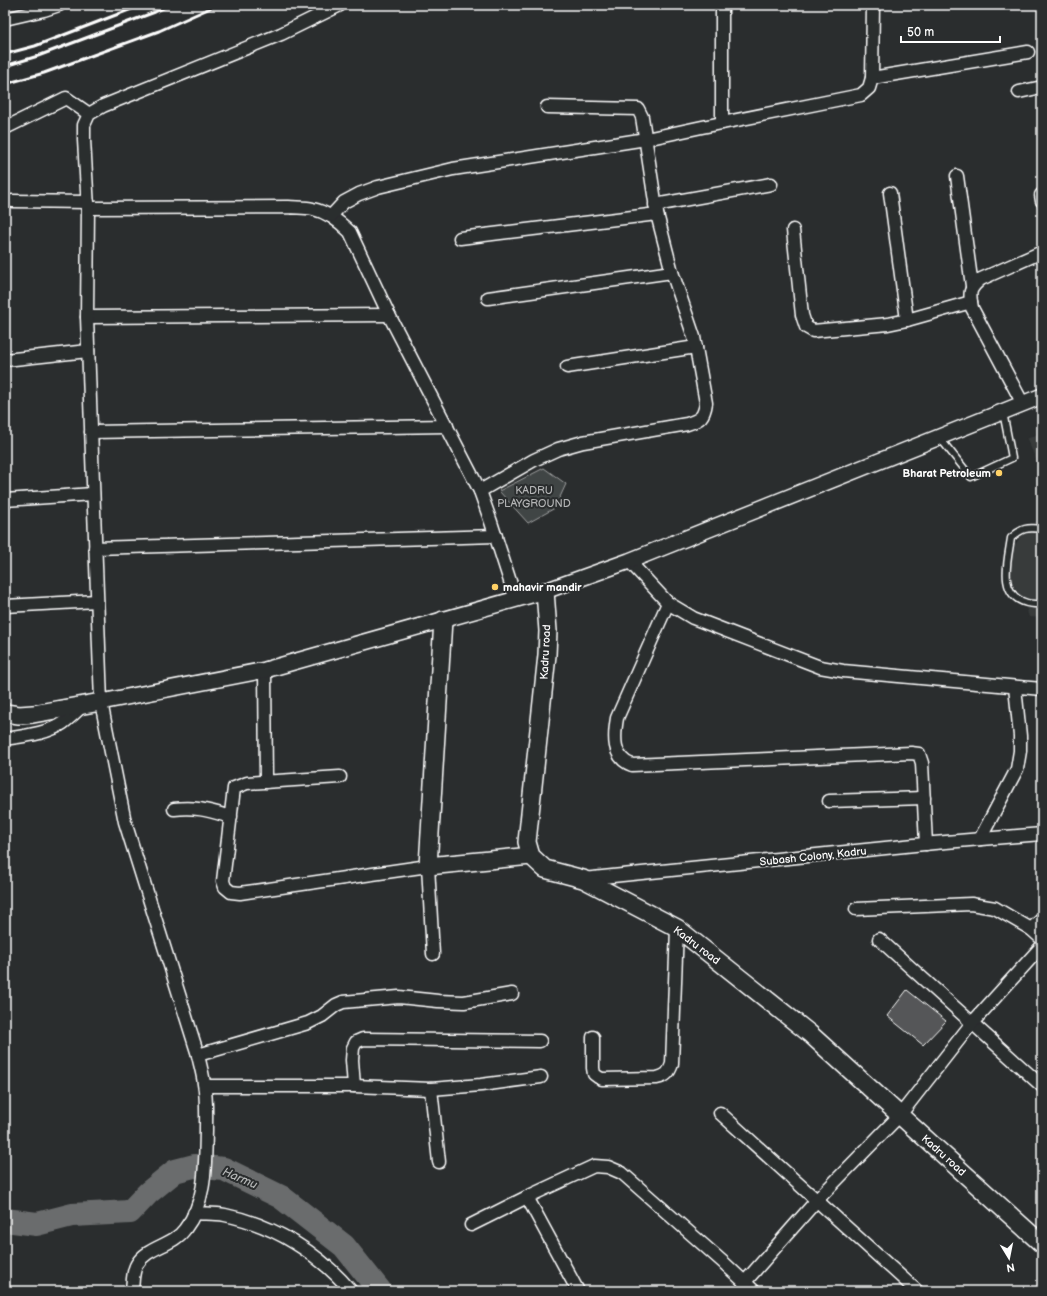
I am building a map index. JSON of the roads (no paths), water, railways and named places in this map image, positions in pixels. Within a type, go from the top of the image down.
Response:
[{"type":"main road","name":"Kadru road","points":[[544,591],[548,631],[547,655],[527,842],[531,856],[545,869],[583,879],[677,928],[809,1033],[1042,1244]]},
{"type":"main road","points":[[443,620],[428,866],[531,856]]},
{"type":"main road","points":[[5,713],[19,715],[33,714],[101,702]]},
{"type":"street","points":[[5,19],[59,5]]},
{"type":"street","points":[[132,1291],[136,1265],[144,1255],[172,1241],[181,1234],[194,1213],[201,1196],[205,1180],[206,1142],[204,1086],[198,1055],[125,822],[101,702],[88,351],[88,205],[84,125],[89,114],[103,106],[281,34],[340,5]]},
{"type":"street","points":[[722,5],[722,123]]},
{"type":"street","points":[[331,216],[344,202],[359,194],[378,187],[453,169],[646,139],[861,95],[869,88],[872,78],[873,5]]},
{"type":"street","points":[[872,78],[1028,52]]},
{"type":"street","points":[[1019,92],[1042,88]]},
{"type":"street","points":[[5,128],[66,98],[89,114]]},
{"type":"street","points":[[480,491],[534,460],[558,449],[583,442],[687,424],[698,420],[704,413],[706,403],[696,347],[672,272],[656,210],[646,139],[642,117],[638,109],[547,107]]},
{"type":"street","points":[[957,176],[972,286],[969,294],[972,308],[1023,404]]},
{"type":"street","points":[[460,238],[656,210],[771,184]]},
{"type":"street","points":[[890,194],[907,320]]},
{"type":"street","points":[[12,201],[88,205],[288,207],[314,209],[331,216],[350,232],[389,315],[480,491],[516,600]]},
{"type":"street","points":[[793,230],[802,315],[806,327],[813,331],[825,331],[907,320],[971,302]]},
{"type":"street","points":[[972,286],[981,279],[1042,252]]},
{"type":"street","points":[[488,298],[672,272]]},
{"type":"street","points":[[87,317],[389,315]]},
{"type":"street","points":[[567,367],[696,347]]},
{"type":"street","points":[[5,360],[88,351]]},
{"type":"street","points":[[101,702],[266,670],[544,591],[629,561],[1042,396]]},
{"type":"street","points":[[91,432],[447,426]]},
{"type":"street","points":[[5,500],[94,494]]},
{"type":"street","points":[[95,548],[496,536]]},
{"type":"street","points":[[629,561],[668,603],[693,618],[820,667],[843,671],[1042,689]]},
{"type":"street","points":[[5,606],[97,601]]},
{"type":"street","points":[[668,603],[617,718],[615,744],[618,753],[624,762],[632,765],[911,753],[919,754],[921,758],[926,844]]},
{"type":"street","points":[[266,670],[266,782]]},
{"type":"street","points":[[980,840],[1017,769],[1020,751],[1020,736],[1016,687]]},
{"type":"street","points":[[5,739],[34,734],[63,724],[82,706]]},
{"type":"street","points":[[340,777],[247,783],[234,788],[223,881],[225,887],[231,892],[240,893],[428,866],[433,954]]},
{"type":"street","points":[[829,800],[924,798]]},
{"type":"street","points":[[174,809],[201,808],[231,817]]},
{"type":"street","name":"Subash Colony, Kadru","points":[[583,879],[926,844],[1042,834]]},
{"type":"street","points":[[856,909],[971,904],[995,908],[1031,929],[1042,939]]},
{"type":"street","points":[[1031,929],[1042,919]]},
{"type":"street","points":[[593,1037],[594,1074],[602,1079],[657,1078],[666,1076],[670,1071],[672,1064],[677,928]]},
{"type":"street","points":[[879,939],[1042,1086]]},
{"type":"street","points":[[471,1225],[594,1166],[608,1167],[622,1173],[749,1287],[817,1200],[900,1115],[972,1023],[1042,946]]},
{"type":"street","points":[[198,1055],[308,1023],[322,1016],[336,1005],[343,1002],[399,997],[464,1002],[512,994]]},
{"type":"street","points":[[354,1086],[352,1060],[353,1048],[356,1042],[363,1040],[540,1041]]},
{"type":"street","points":[[204,1086],[354,1086],[431,1089],[481,1085],[541,1077]]},
{"type":"street","points":[[431,1089],[439,1162]]},
{"type":"street","points":[[720,1113],[917,1291]]},
{"type":"street","points":[[527,1197],[578,1291]]},
{"type":"street","points":[[194,1213],[223,1215],[239,1218],[288,1238],[333,1270],[351,1291]]},
{"type":"lane","points":[[939,437],[971,477],[1012,458],[1003,412]]},
{"type":"lane","points":[[1042,529],[1033,528],[1020,530],[1011,538],[1006,577],[1009,590],[1017,598],[1026,603],[1042,605]]},
{"type":"waterway","name":"Harmu","points":[[5,1220],[37,1224],[72,1215],[130,1212],[148,1193],[175,1171],[194,1166],[224,1169],[281,1197],[344,1246],[380,1291]]},
{"type":"railway","points":[[5,54],[35,46],[142,5]]},
{"type":"railway","points":[[5,66],[38,56],[170,5]]},
{"type":"railway","points":[[5,84],[44,73],[159,31],[217,5]]},
{"type":"place","name":"Bharat Petroleum","points":[[999,473]]},
{"type":"place","name":"mahavir mandir","points":[[495,587]]},
{"type":"park label","name":"KADRU PLAYGROUND","points":[[534,496]]}]
